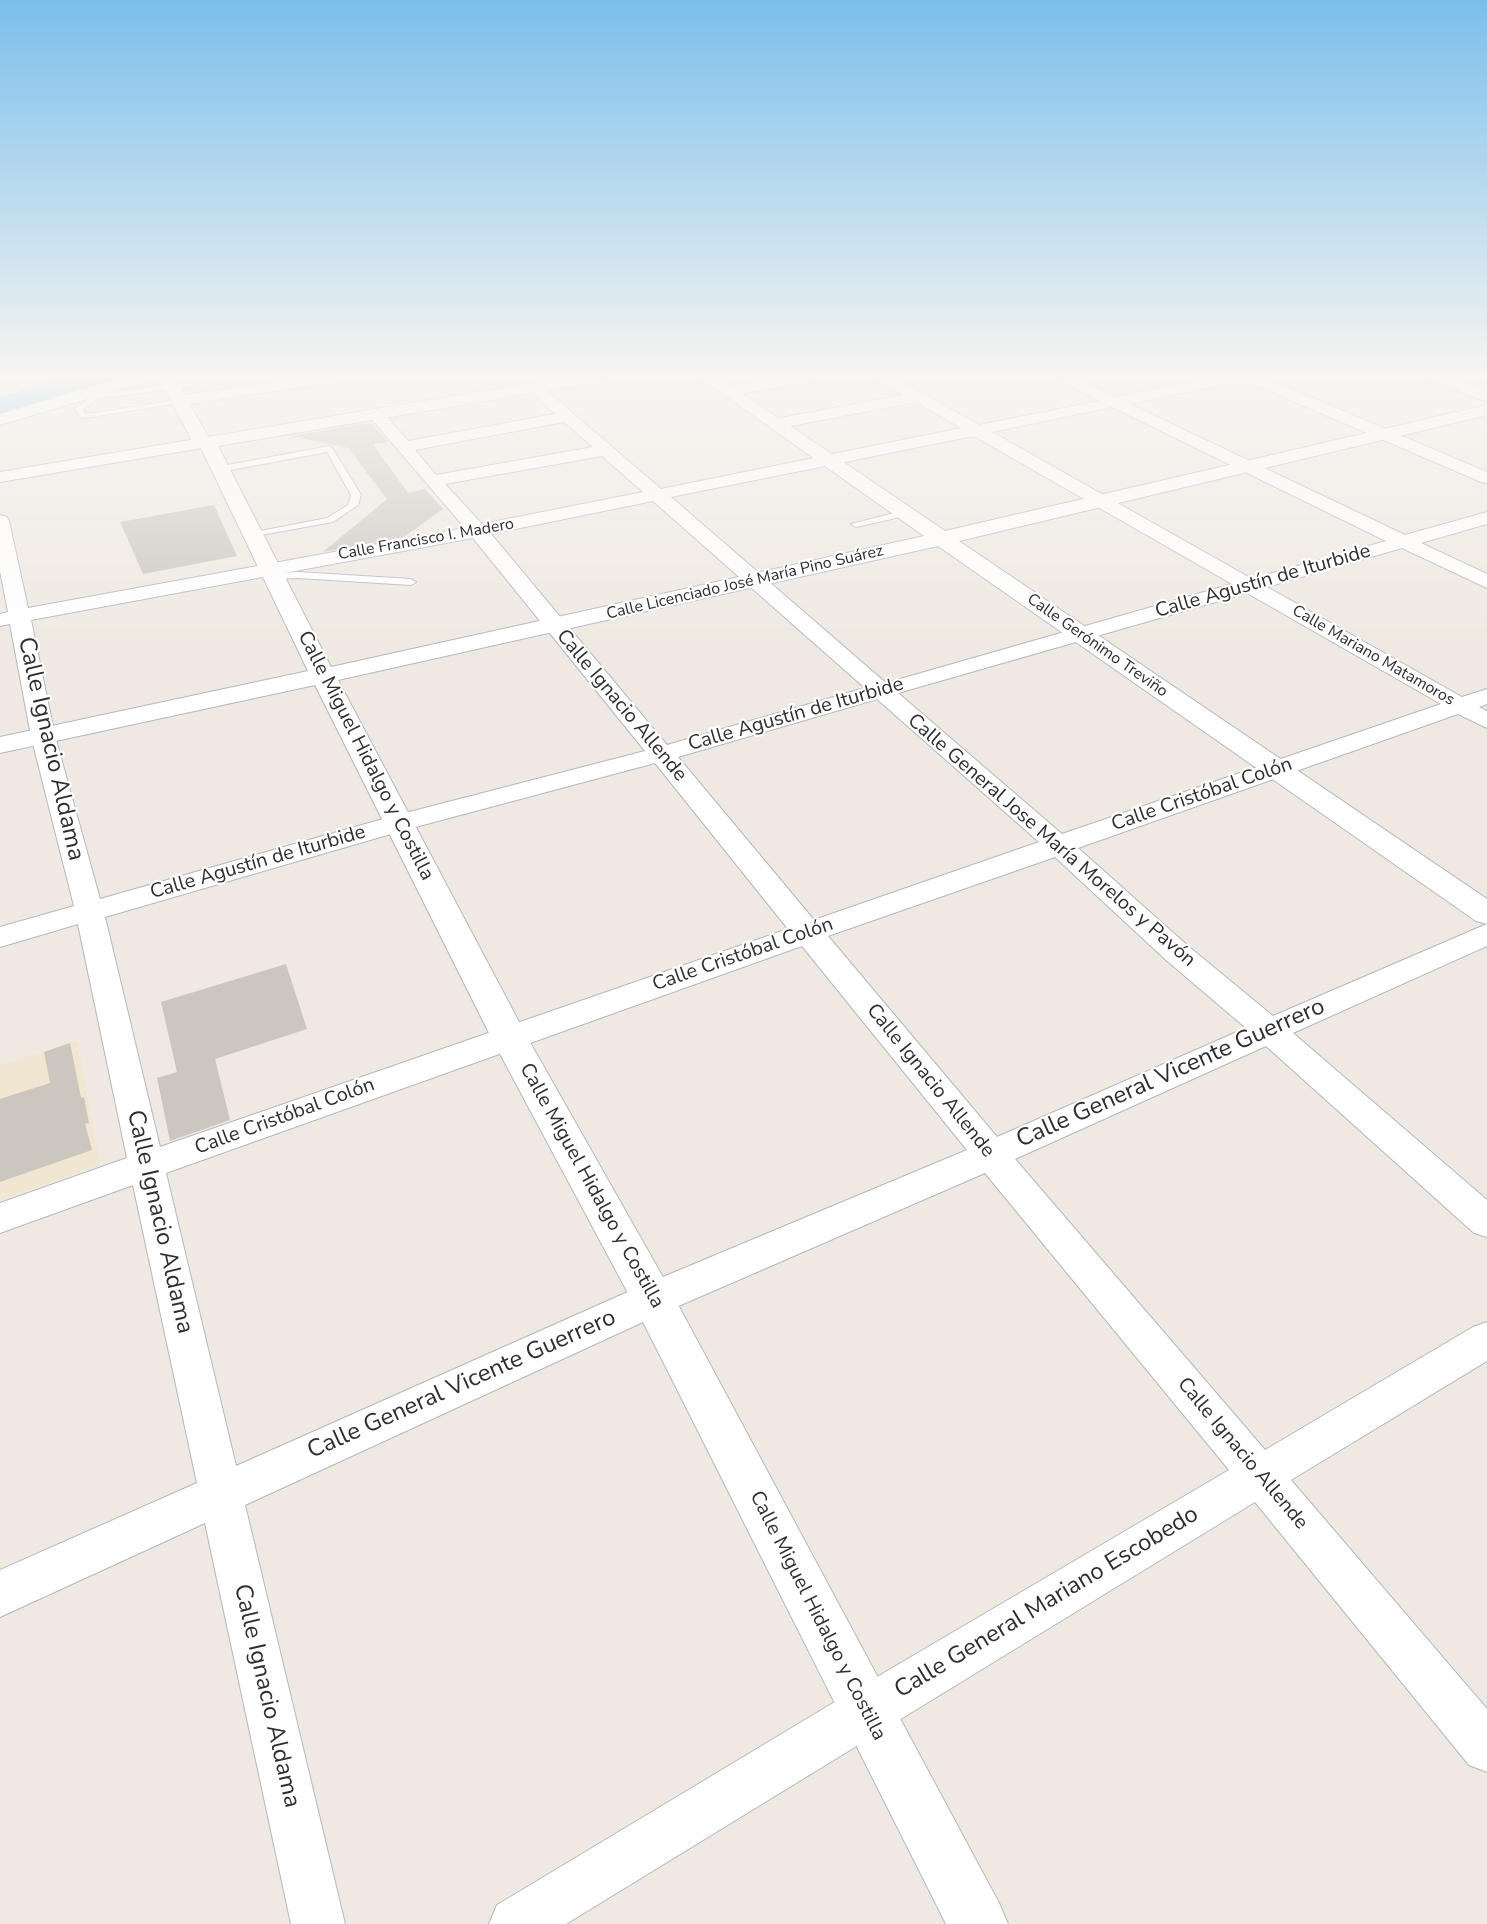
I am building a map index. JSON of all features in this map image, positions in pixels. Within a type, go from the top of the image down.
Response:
[{"type":"street","points":[[0,477],[62,467]]},
{"type":"street","name":"Calle Ignacio Allende","points":[[420,467],[478,531],[991,1155],[1487,1747]]},
{"type":"street","points":[[432,481],[512,467]]},
{"type":"street","name":"Calle General Jose María Morelos y Pavón","points":[[625,467],[1058,845],[1177,953],[1269,1030],[1487,1222]]},
{"type":"street","name":"Calle Francisco I. Madero","points":[[10,618],[265,560],[478,531],[796,467]]},
{"type":"street","name":"Calle Gerónimo Treviño","points":[[839,467],[1487,914]]},
{"type":"street","name":"Calle Mariano Matamoros","points":[[1041,467],[1249,585],[1474,701],[1487,721]]},
{"type":"street","points":[[1248,467],[1487,582]]},
{"type":"street","name":"Calle Licenciado José María Pino Suárez","points":[[0,745],[555,626],[1248,467]]},
{"type":"street","points":[[1460,467],[1487,478]]},
{"type":"street","name":"Calle Miguel Hidalgo y Costilla","points":[[220,469],[323,676],[509,1037],[653,1299],[865,1711],[978,1924]]},
{"type":"street","name":"Calle Agustín de Iturbide","points":[[0,937],[399,823],[661,754],[1487,518]]},
{"type":"street","name":"Calle Ignacio Aldama","points":[[0,521],[10,618],[89,912],[318,1924]]},
{"type":"street","name":"Calle Cristóbal Colón","points":[[0,1218],[509,1037],[1474,701]]},
{"type":"street","name":"Calle General Vicente Guerrero","points":[[0,1594],[653,1299],[991,1155],[1487,934]]},
{"type":"street","name":"Calle General Mariano Escobedo","points":[[516,1924],[865,1711],[1487,1340]]},
{"type":"lane","points":[[220,469],[232,467]]},
{"type":"lane","points":[[265,560],[355,503],[356,495],[339,467]]},
{"type":"lane","points":[[856,524],[906,513]]},
{"type":"lane","points":[[265,560],[298,575],[411,582]]},
{"type":"shaded area","points":[[77,1041],[100,1164],[0,1200],[0,1065]]},
{"type":"building","points":[[362,467],[389,467],[408,493],[425,489],[443,509],[404,537],[323,552],[387,499]]},
{"type":"building","points":[[214,505],[237,556],[143,574],[120,522]]},
{"type":"building","points":[[286,964],[307,1029],[215,1059],[230,1120],[170,1141],[157,1078],[177,1072],[161,1002]]},
{"type":"building","points":[[70,1043],[81,1098],[84,1097],[89,1123],[85,1124],[92,1150],[0,1182],[0,1099],[50,1083],[44,1052]]}]
